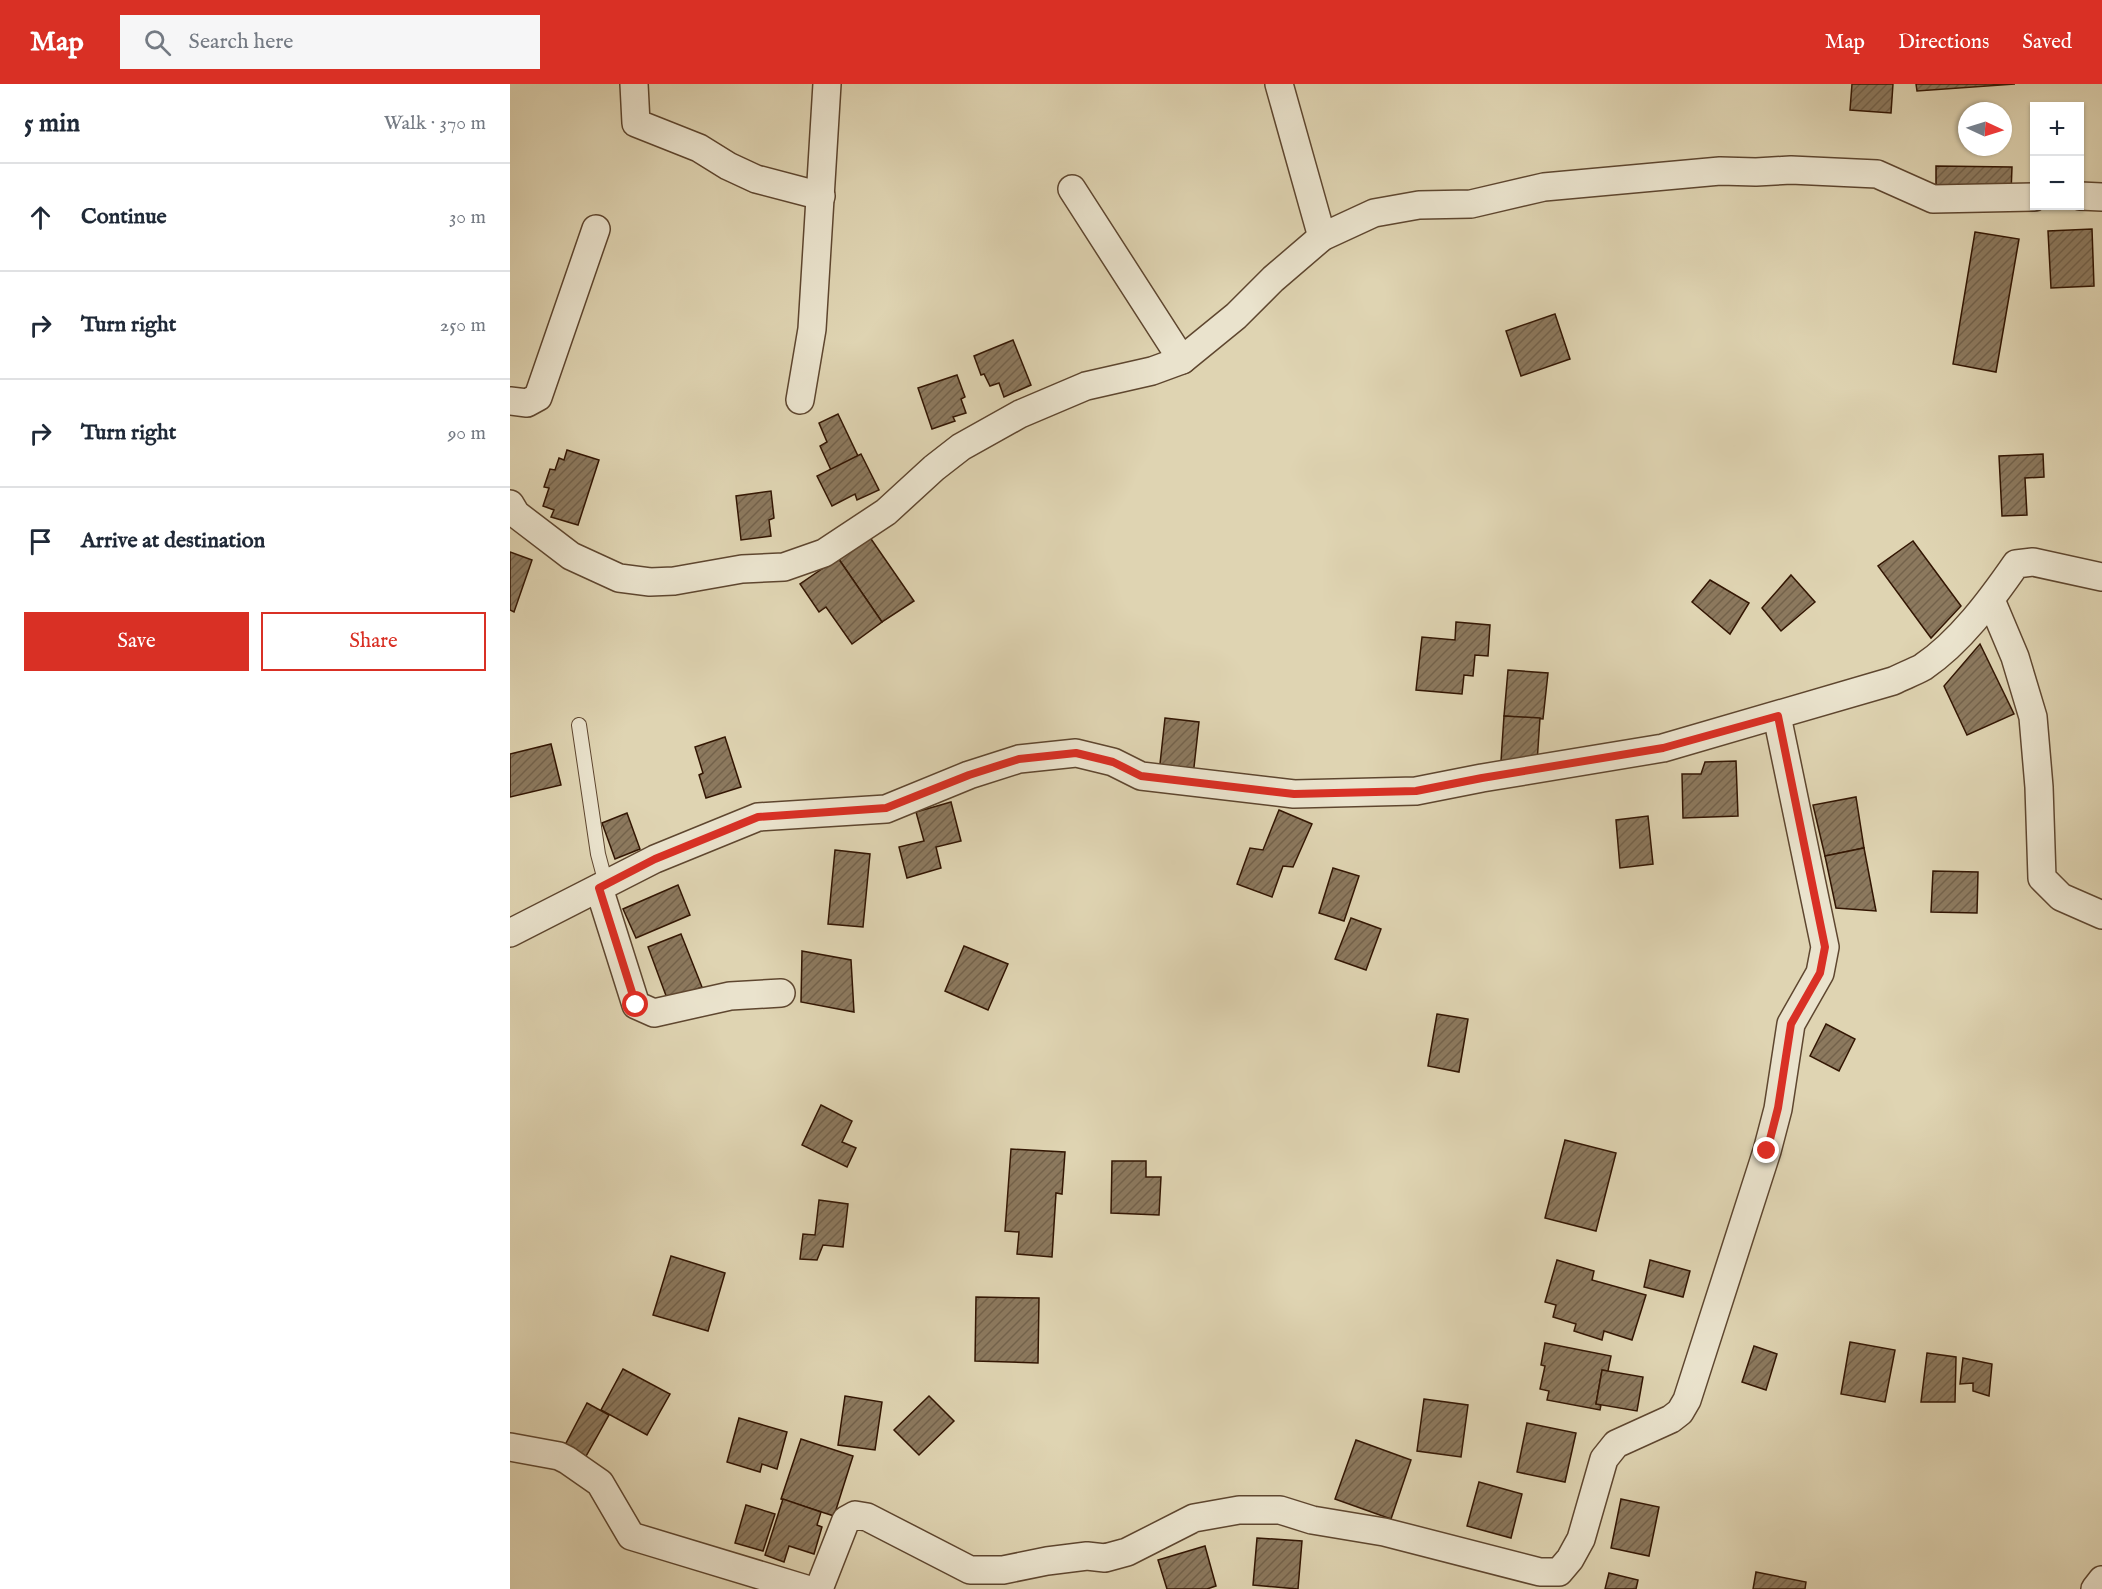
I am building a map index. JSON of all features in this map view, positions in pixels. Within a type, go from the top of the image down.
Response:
[{"type":"street","points":[[634,84],[636,123],[699,148],[728,166],[756,179],[821,196]]},
{"type":"street","points":[[800,400],[812,329],[827,84]]},
{"type":"street","points":[[1279,84],[1322,237]]},
{"type":"street","points":[[510,504],[516,514],[563,550],[619,578],[650,582],[674,581],[742,569],[784,567],[824,553],[886,512],[934,468],[961,447],[1020,414],[1086,386],[1152,371],[1182,360],[1236,316],[1273,279],[1322,237],[1374,213],[1419,205],[1471,204],[1544,187],[1720,171],[1791,170],[1877,174],[1933,199],[2030,197]]},
{"type":"street","points":[[1072,189],[1182,360]]},
{"type":"street","points":[[2084,196],[2102,197]]},
{"type":"street","points":[[510,401],[527,403],[538,397],[596,229]]},
{"type":"street","points":[[510,933],[655,859],[758,817],[886,808],[969,775],[1019,759],[1076,753],[1113,762],[1141,776],[1294,794],[1416,791],[1663,748],[1893,681],[1923,667],[1951,642],[1991,600],[2016,564],[2033,562],[2102,577]]},
{"type":"street","points":[[1991,600],[2015,657],[2033,717],[2039,787],[2042,878],[2061,897],[2102,915]]},
{"type":"street","points":[[819,1589],[846,1520],[855,1515],[867,1517],[970,1570],[1003,1570],[1087,1556],[1105,1558],[1127,1552],[1194,1518],[1239,1510],[1280,1510],[1312,1520],[1384,1532],[1540,1572],[1559,1572],[1570,1559],[1581,1539],[1604,1459],[1616,1444],[1671,1419],[1680,1412],[1687,1400],[1767,1151],[1778,1108],[1791,1024],[1820,973],[1825,947],[1778,716]]},
{"type":"street","points":[[603,886],[636,1005],[654,1013],[730,996],[781,993]]},
{"type":"street","points":[[510,1447],[559,1456],[600,1483],[631,1536],[806,1589]]},
{"type":"street","points":[[2095,1589],[2102,1580]]},
{"type":"lane","points":[[579,725],[603,886]]},
{"type":"building","points":[[1852,84],[1893,84],[1891,113],[1850,110]]},
{"type":"building","points":[[1916,84],[2015,84],[1917,91]]},
{"type":"building","points":[[1936,166],[2012,167],[2011,193],[1936,192]]},
{"type":"building","points":[[2092,229],[2094,286],[2051,288],[2048,231]]},
{"type":"building","points":[[1975,232],[2019,239],[1996,372],[1953,364]]},
{"type":"building","points":[[1555,314],[1570,359],[1521,376],[1506,331]]},
{"type":"building","points":[[1013,340],[1031,385],[1004,397],[999,383],[990,386],[984,374],[981,375],[974,356]]},
{"type":"building","points":[[957,375],[965,397],[961,399],[966,413],[953,417],[955,421],[932,429],[918,388]]},
{"type":"building","points":[[838,414],[858,456],[831,470],[820,446],[827,442],[819,423]]},
{"type":"building","points":[[567,450],[599,460],[578,525],[551,517],[554,510],[543,506],[549,488],[544,487],[550,469],[555,470],[559,458],[564,460]]},
{"type":"building","points":[[861,454],[879,490],[857,500],[855,494],[832,506],[817,476]]},
{"type":"building","points":[[2043,454],[2044,477],[2025,478],[2027,515],[2002,516],[1999,456]]},
{"type":"building","points":[[771,491],[774,518],[769,520],[771,536],[741,540],[736,496]]},
{"type":"building","points":[[869,536],[914,601],[882,622],[838,558]]},
{"type":"building","points":[[1913,541],[1961,606],[1931,638],[1878,566]]},
{"type":"building","points":[[510,552],[532,560],[514,612],[510,610]]},
{"type":"building","points":[[838,558],[882,622],[852,644],[826,607],[819,612],[800,584]]},
{"type":"building","points":[[1791,575],[1815,602],[1781,631],[1762,608]]},
{"type":"building","points":[[1710,580],[1749,603],[1730,634],[1692,602]]},
{"type":"building","points":[[1456,622],[1490,625],[1488,656],[1475,655],[1473,676],[1464,675],[1462,694],[1416,690],[1422,637],[1455,640]]},
{"type":"building","points":[[1980,644],[2014,714],[1967,735],[1944,686]]},
{"type":"building","points":[[1508,670],[1548,673],[1543,719],[1504,716]]},
{"type":"building","points":[[1504,716],[1540,718],[1537,763],[1501,761]]},
{"type":"building","points":[[1165,718],[1199,722],[1193,776],[1159,773]]},
{"type":"building","points":[[725,737],[741,787],[706,798],[699,775],[703,773],[695,747]]},
{"type":"building","points":[[551,744],[561,785],[510,797],[510,754]]},
{"type":"building","points":[[1736,761],[1738,816],[1683,818],[1682,774],[1701,774],[1705,762]]},
{"type":"building","points":[[1856,797],[1864,848],[1825,856],[1813,805]]},
{"type":"building","points":[[951,802],[961,841],[936,847],[941,868],[907,878],[899,847],[924,841],[916,812]]},
{"type":"building","points":[[1279,810],[1312,824],[1293,867],[1283,866],[1272,897],[1237,884],[1250,848],[1263,850]]},
{"type":"building","points":[[627,813],[640,849],[615,859],[602,823]]},
{"type":"building","points":[[1648,816],[1653,864],[1620,868],[1616,820]]},
{"type":"building","points":[[1864,848],[1876,911],[1836,908],[1825,856]]},
{"type":"building","points":[[835,850],[870,854],[863,927],[828,924]]},
{"type":"building","points":[[1333,868],[1359,876],[1344,921],[1319,913]]},
{"type":"building","points":[[1933,871],[1978,872],[1977,913],[1931,912]]},
{"type":"building","points":[[678,885],[690,915],[636,938],[623,909]]},
{"type":"building","points":[[1351,918],[1381,929],[1366,970],[1335,959]]},
{"type":"building","points":[[681,934],[702,987],[668,1001],[648,947]]},
{"type":"building","points":[[964,946],[1008,964],[988,1010],[945,991]]},
{"type":"building","points":[[802,951],[851,960],[854,1012],[801,1002]]},
{"type":"building","points":[[1437,1014],[1468,1019],[1459,1072],[1428,1066]]},
{"type":"building","points":[[1826,1024],[1855,1039],[1839,1071],[1810,1056]]},
{"type":"building","points":[[821,1105],[852,1121],[842,1142],[856,1148],[847,1167],[802,1145]]},
{"type":"building","points":[[1565,1140],[1616,1153],[1596,1231],[1545,1218]]},
{"type":"building","points":[[1011,1149],[1065,1152],[1062,1194],[1056,1193],[1052,1257],[1017,1254],[1019,1232],[1005,1231]]},
{"type":"building","points":[[1112,1161],[1146,1161],[1146,1177],[1161,1177],[1159,1215],[1111,1213]]},
{"type":"building","points":[[819,1200],[848,1204],[843,1247],[823,1245],[817,1260],[800,1259],[803,1234],[815,1235]]},
{"type":"building","points":[[671,1256],[725,1273],[708,1331],[653,1315]]},
{"type":"building","points":[[1557,1260],[1594,1271],[1592,1280],[1646,1295],[1632,1340],[1604,1331],[1602,1340],[1574,1331],[1576,1324],[1553,1317],[1556,1305],[1545,1302]]},
{"type":"building","points":[[1650,1260],[1690,1271],[1683,1297],[1644,1287]]},
{"type":"building","points":[[976,1297],[1039,1298],[1038,1363],[975,1361]]},
{"type":"building","points":[[1850,1342],[1895,1350],[1885,1402],[1841,1394]]},
{"type":"building","points":[[1545,1343],[1611,1356],[1608,1371],[1602,1370],[1596,1404],[1601,1405],[1600,1410],[1547,1400],[1549,1391],[1540,1389],[1545,1366],[1541,1365]]},
{"type":"building","points":[[1754,1346],[1777,1354],[1766,1390],[1742,1382]]},
{"type":"building","points":[[1927,1353],[1956,1357],[1955,1402],[1921,1402]]},
{"type":"building","points":[[1963,1358],[1992,1364],[1989,1396],[1973,1391],[1973,1383],[1960,1384]]},
{"type":"building","points":[[623,1369],[670,1394],[647,1435],[601,1410]]},
{"type":"building","points":[[1602,1370],[1643,1377],[1637,1411],[1596,1404]]},
{"type":"building","points":[[845,1396],[882,1402],[875,1450],[838,1445]]},
{"type":"building","points":[[929,1396],[954,1421],[919,1455],[894,1430]]},
{"type":"building","points":[[1424,1399],[1468,1405],[1461,1457],[1417,1451]]},
{"type":"building","points":[[587,1403],[609,1415],[585,1458],[564,1447]]},
{"type":"building","points":[[739,1418],[787,1432],[777,1469],[762,1464],[760,1472],[727,1462]]},
{"type":"building","points":[[1527,1423],[1576,1433],[1565,1482],[1517,1472]]},
{"type":"building","points":[[801,1439],[853,1456],[834,1516],[781,1499]]},
{"type":"building","points":[[1356,1440],[1411,1460],[1391,1519],[1335,1499]]},
{"type":"building","points":[[1479,1482],[1522,1494],[1511,1538],[1467,1526]]},
{"type":"building","points":[[783,1499],[821,1512],[817,1525],[822,1527],[814,1554],[789,1546],[784,1562],[765,1555]]},
{"type":"building","points":[[1621,1499],[1659,1507],[1649,1556],[1611,1548]]},
{"type":"building","points":[[746,1505],[775,1514],[763,1551],[735,1543]]},
{"type":"building","points":[[1257,1538],[1302,1541],[1298,1589],[1253,1585]]},
{"type":"building","points":[[1205,1546],[1216,1586],[1207,1589],[1167,1589],[1158,1560]]},
{"type":"building","points":[[1756,1572],[1806,1582],[1805,1589],[1753,1589]]},
{"type":"building","points":[[1609,1573],[1638,1580],[1636,1589],[1605,1589]]},
{"type":"route","points":[[636,1005],[599,888],[655,859],[758,817],[886,808],[969,775],[1019,759],[1076,753],[1113,762],[1141,776],[1294,794],[1416,791],[1663,748],[1778,716],[1825,947],[1820,973],[1791,1024],[1778,1108],[1767,1151]]}]
